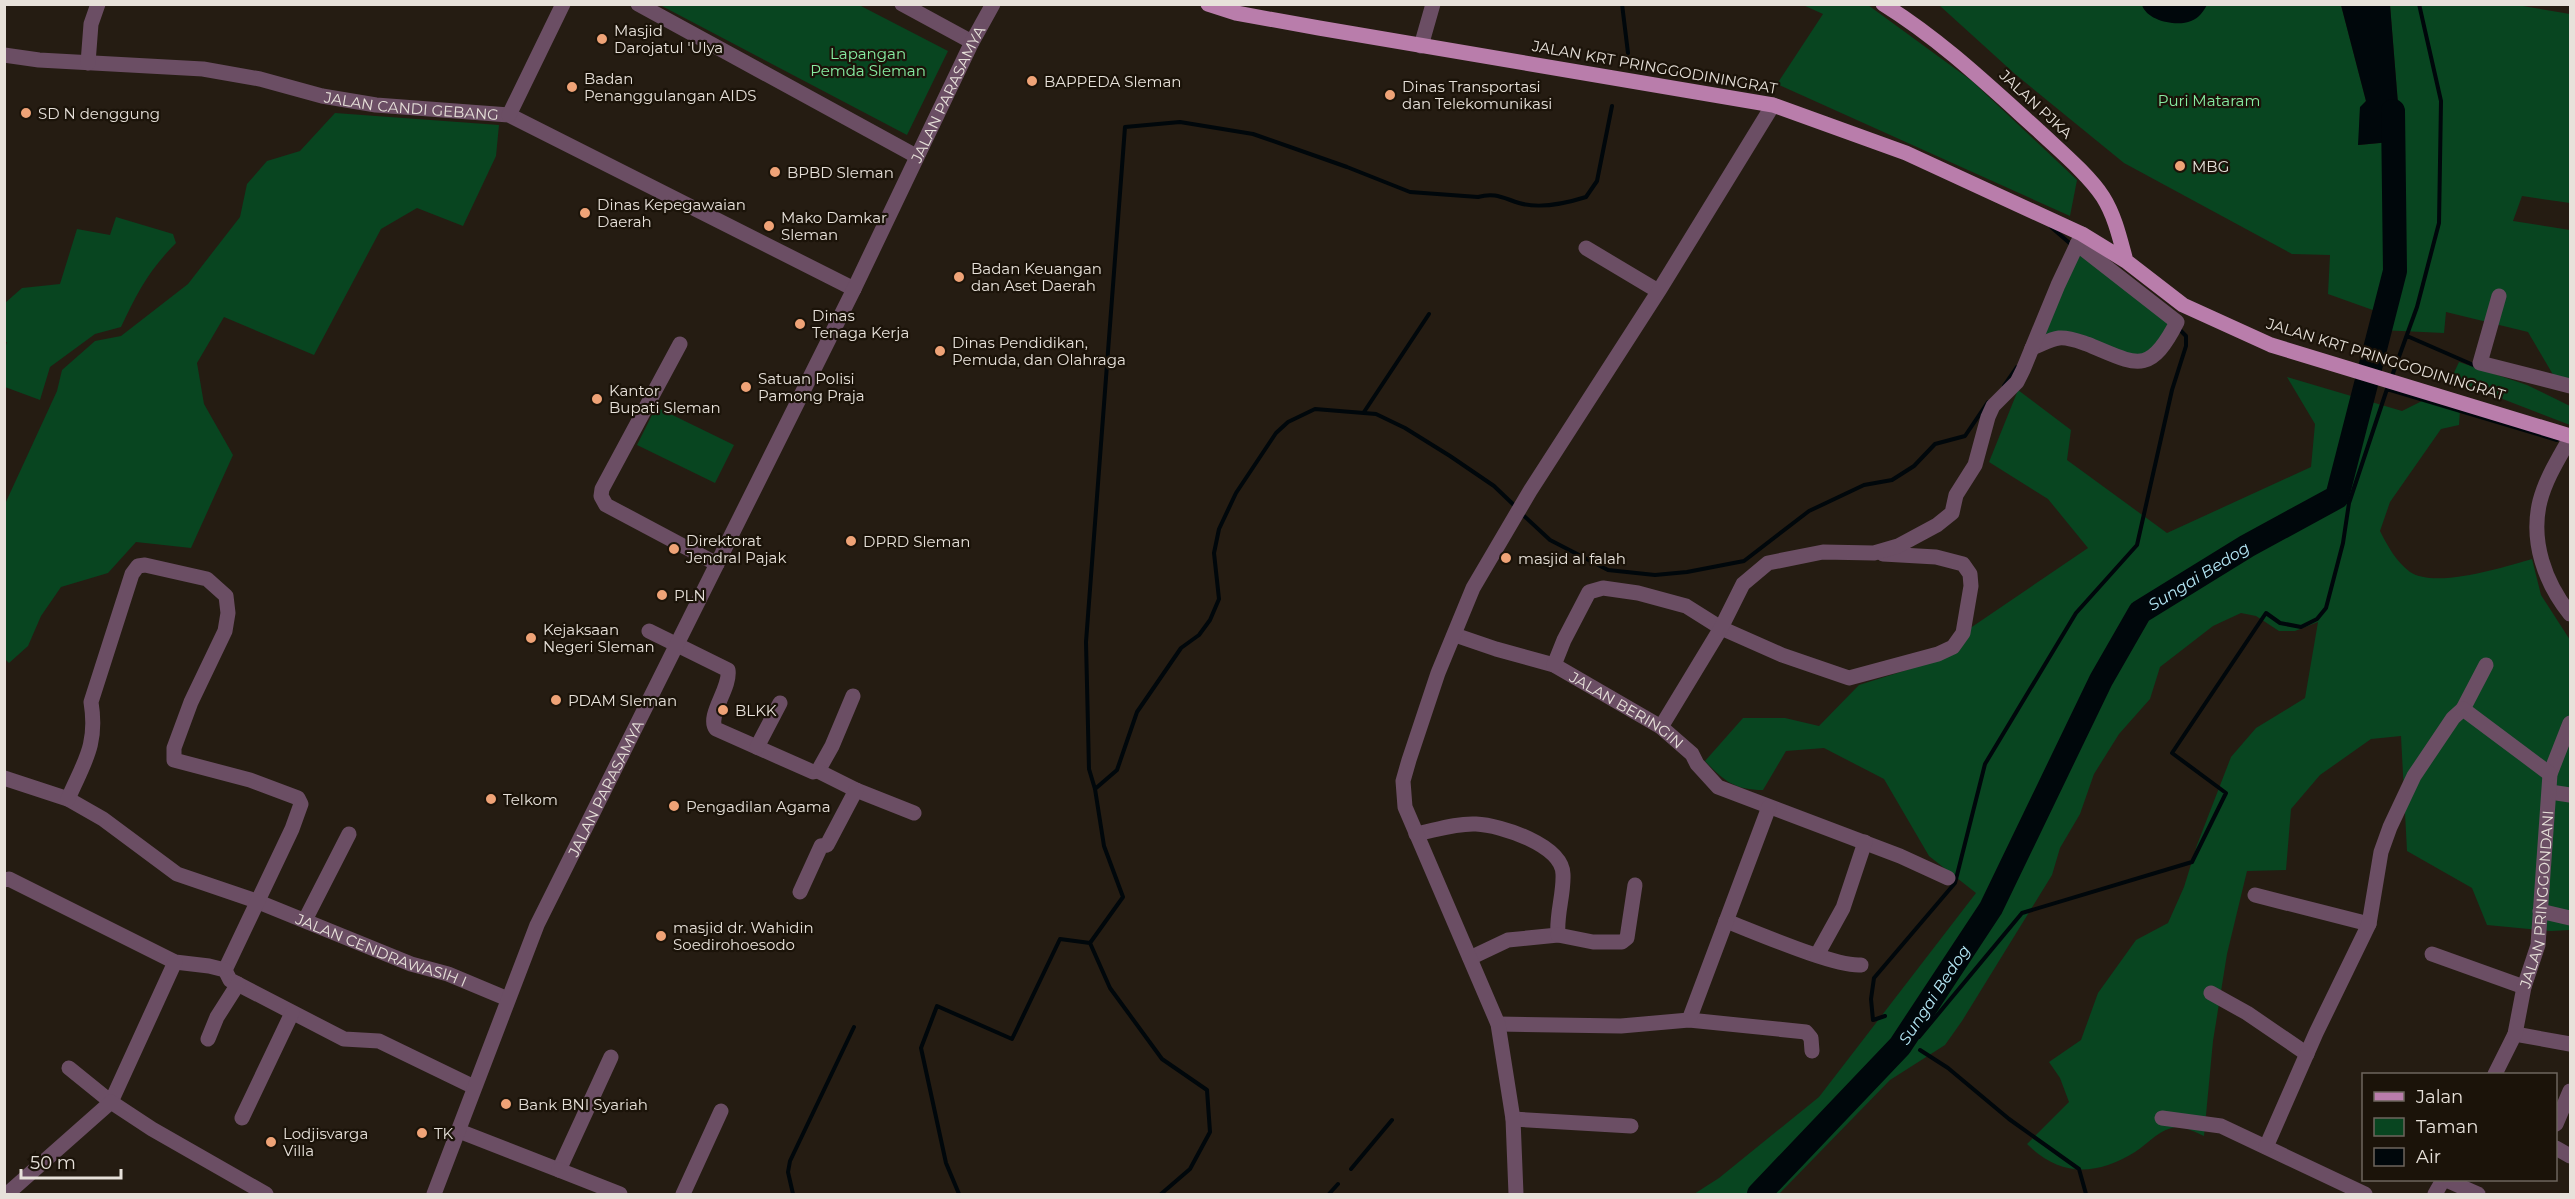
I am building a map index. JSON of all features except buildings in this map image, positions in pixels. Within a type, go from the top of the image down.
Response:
[{"type":"main road","name":"JALAN KRT PRINGGODININGRAT","points":[[1208,4],[1236,13],[1773,105],[1906,153],[2126,261],[2183,305],[2271,345],[2425,390],[2571,437]]},
{"type":"main road","name":"JALAN PJKA","points":[[1883,4],[1920,27],[1976,73],[2060,151],[2102,194],[2116,224],[2126,261]]},
{"type":"street","points":[[88,63],[91,24],[98,4]]},
{"type":"street","points":[[509,115],[563,4]]},
{"type":"street","points":[[638,4],[916,156]]},
{"type":"street","points":[[902,4],[972,42]]},
{"type":"street","name":"JALAN PARASAMYA","points":[[434,1194],[537,925],[854,289],[972,42],[993,4]]},
{"type":"street","points":[[1421,46],[1433,4]]},
{"type":"street","name":"JALAN CANDI GEBANG","points":[[4,55],[39,60],[203,69],[260,79],[322,96],[376,105],[509,115],[854,289]]},
{"type":"street","points":[[1516,1194],[1513,1119],[1498,1024],[1405,807],[1403,781],[1438,673],[1473,588],[1530,491],[1773,105]]},
{"type":"street","points":[[1874,553],[1898,546],[1937,525],[1952,513],[1956,495],[1975,465],[1993,406],[2017,382],[2080,239],[2177,322],[2158,354],[2149,360],[2125,360],[2077,340],[2059,338],[2032,348]]},
{"type":"street","points":[[1586,248],[1658,291]]},
{"type":"street","points":[[2499,296],[2480,363],[2571,386]]},
{"type":"street","points":[[680,344],[602,489],[601,496],[606,505],[717,564]]},
{"type":"street","points":[[2571,437],[2549,477],[2540,502],[2538,543],[2545,573],[2560,602],[2571,614]]},
{"type":"street","points":[[1554,665],[1563,640],[1589,592],[1603,588],[1638,593],[1686,606],[1721,628],[1782,655],[1849,678],[1938,654],[1953,647],[1963,633],[1971,586],[1970,574],[1963,564],[1936,557],[1874,553],[1823,552],[1768,563],[1743,584],[1721,628],[1660,727]]},
{"type":"street","points":[[68,800],[93,742],[94,720],[91,702],[132,574],[138,566],[145,565],[207,579],[226,596],[228,613],[225,631],[196,692],[173,755],[174,760],[250,780],[298,798],[301,804],[292,829],[225,970]]},
{"type":"street","points":[[649,631],[728,670],[728,684],[713,719],[716,729],[914,813]]},
{"type":"street","name":"JALAN BERINGIN","points":[[1455,635],[1496,650],[1554,665],[1660,727],[1692,754],[1697,764],[1718,788],[1865,842],[1948,878]]},
{"type":"street","points":[[2266,1147],[2369,924],[2381,852],[2390,827],[2415,776],[2452,718],[2463,709],[2487,664]]},
{"type":"street","points":[[818,771],[832,746],[853,696]]},
{"type":"street","points":[[758,747],[780,703]]},
{"type":"street","points":[[2463,709],[2550,774]]},
{"type":"street","name":"JALAN PRINGGONDANI","points":[[2496,1073],[2515,1034],[2524,987],[2538,945],[2550,774],[2571,723]]},
{"type":"street","name":"JALAN CENDRAWASIH I","points":[[4,778],[68,800],[103,819],[177,874],[256,901],[411,964],[448,974],[508,999]]},
{"type":"street","points":[[800,892],[821,846],[827,845],[856,790]]},
{"type":"street","points":[[2550,792],[2571,795]]},
{"type":"street","points":[[1689,1020],[1769,807]]},
{"type":"street","points":[[1416,834],[1452,826],[1477,824],[1508,832],[1548,849],[1557,857],[1563,874],[1558,935]]},
{"type":"street","points":[[305,920],[349,834]]},
{"type":"street","points":[[1817,954],[1843,908],[1865,842]]},
{"type":"street","points":[[4,880],[9,879],[174,962],[225,970],[230,980],[344,1039],[380,1041],[474,1087]]},
{"type":"street","points":[[1470,958],[1508,940],[1558,935],[1593,942],[1622,942],[1627,938],[1635,885]]},
{"type":"street","points":[[2255,896],[2369,924]]},
{"type":"street","points":[[2540,911],[2571,918]]},
{"type":"street","points":[[1726,921],[1847,964],[1861,965]]},
{"type":"street","points":[[2432,954],[2524,987]]},
{"type":"street","points":[[7,1194],[111,1102],[174,962]]},
{"type":"street","points":[[208,1039],[238,984]]},
{"type":"street","points":[[2211,993],[2247,1013],[2307,1054]]},
{"type":"street","points":[[242,1118],[292,1013]]},
{"type":"street","points":[[1498,1024],[1621,1026],[1689,1020],[1806,1032],[1811,1038],[1812,1051]]},
{"type":"street","points":[[2515,1034],[2571,1044]]},
{"type":"street","points":[[560,1170],[610,1057]]},
{"type":"street","points":[[69,1068],[111,1102],[152,1129],[266,1194]]},
{"type":"street","points":[[2557,1122],[2571,1091]]},
{"type":"street","points":[[683,1194],[721,1111]]},
{"type":"street","points":[[2162,1118],[2221,1126],[2366,1194]]},
{"type":"street","points":[[1513,1119],[1631,1126]]},
{"type":"street","points":[[459,1131],[620,1194]]},
{"type":"street","points":[[2557,1149],[2571,1156]]},
{"type":"street","points":[[2435,1194],[2443,1181]]},
{"type":"street","points":[[2449,1181],[2478,1194]]},
{"type":"green space","name":"Lapangan Pemda Sleman","points":[[660,5],[859,5],[948,51],[907,135]]},
{"type":"green space","points":[[1803,5],[1868,5],[1972,81],[2077,180],[2070,216],[1777,84],[1823,14]]},
{"type":"green space","name":"Puri Mataram","points":[[1939,5],[2341,5],[2366,101],[2360,108],[2359,145],[2401,141],[2390,5],[2517,5],[2570,14],[2570,203],[2522,196],[2513,221],[2570,230],[2570,383],[2562,390],[2528,332],[2446,312],[2444,333],[2380,330],[2384,314],[2328,294],[2330,255],[2292,254],[2124,163],[2015,74]]},
{"type":"green space","points":[[335,113],[499,125],[496,156],[463,226],[417,208],[381,229],[314,355],[224,317],[197,363],[204,404],[233,455],[191,548],[136,542],[108,573],[61,587],[41,616],[28,646],[9,663],[4,658],[5,504],[57,391],[62,370],[95,341],[121,336],[188,284],[240,217],[247,184],[267,161],[300,151]]},
{"type":"green space","points":[[116,217],[173,234],[176,243],[144,282],[121,327],[95,334],[50,367],[40,400],[5,387],[7,342],[5,342],[5,303],[22,288],[60,284],[77,229],[110,235]]},
{"type":"green space","points":[[2076,247],[2174,319],[2147,358],[2077,340],[2032,348]]},
{"type":"green space","points":[[2459,362],[2527,385],[2570,406],[2570,425],[2451,379]]},
{"type":"green space","points":[[2287,377],[2402,411],[2426,399],[2460,410],[2459,425],[2441,429],[2390,502],[2380,531],[2389,548],[2401,563],[2410,572],[2422,577],[2470,575],[2532,559],[2541,595],[2570,640],[2570,930],[2551,931],[2487,925],[2472,888],[2407,851],[2401,736],[2371,739],[2320,775],[2291,809],[2286,870],[2247,871],[2227,954],[2213,1041],[2204,1136],[2184,1128],[2172,1128],[2160,1133],[2121,1160],[2092,1169],[2065,1167],[2052,1163],[2027,1144],[2069,1102],[2060,1078],[2049,1062],[2081,1040],[2098,993],[2136,940],[2168,923],[2184,887],[2197,845],[2231,757],[2256,728],[2305,698],[2318,622],[2295,631],[2279,631],[2256,616],[2241,613],[2213,626],[2160,667],[2150,699],[2119,734],[2094,774],[2080,814],[2060,848],[2052,875],[1945,1045],[1890,1080],[1779,1194],[1694,1194],[1719,1178],[1819,1097],[1976,893],[1929,856],[1884,779],[1824,748],[1786,751],[1763,790],[1753,790],[1731,783],[1705,761],[1743,718],[1785,718],[1819,726],[1859,685],[1910,669],[2088,548],[2048,499],[1989,462],[2018,390],[2071,430],[2067,460],[2167,533],[2311,467],[2315,424]]},
{"type":"green space","points":[[656,407],[734,445],[715,483],[637,445]]},
{"type":"water","points":[[2142,4],[2207,5],[2191,21],[2171,23],[2156,19],[2145,11]]},
{"type":"water","points":[[2341,5],[2390,5],[2401,141],[2358,145],[2360,107],[2366,101]]},
{"type":"waterway","points":[[1622,4],[1628,53]]},
{"type":"waterway","points":[[2392,376],[2417,307],[2439,223],[2441,101],[2419,4]]},
{"type":"waterway","points":[[1161,1194],[1190,1169],[1210,1132],[1207,1090],[1162,1059],[1110,988],[1090,943],[1123,897],[1104,846],[1095,789],[1089,769],[1086,642],[1125,127],[1180,122],[1253,134],[1410,192],[1478,197],[1494,195],[1527,205],[1544,205],[1586,197],[1597,181],[1612,106]]},
{"type":"waterway","name":"Sungai Bedog","points":[[1759,1194],[1900,1046],[1991,908],[2101,680],[2140,612],[2247,546],[2337,497],[2395,271],[2393,111]]},
{"type":"waterway","points":[[2051,227],[2073,246]]},
{"type":"waterway","points":[[1364,412],[1429,314]]},
{"type":"waterway","points":[[1885,1016],[1873,1020],[1871,999],[1874,978],[1955,883],[1985,764],[2076,613],[2137,545],[2172,390],[2186,346],[2186,336],[2180,330]]},
{"type":"waterway","points":[[2407,336],[2478,367]]},
{"type":"waterway","points":[[2004,386],[2017,367]]},
{"type":"waterway","points":[[1919,1037],[2022,913],[2192,862],[2226,793],[2172,753],[2266,613],[2280,623],[2301,627],[2317,619],[2326,608],[2343,543],[2349,503],[2389,383]]},
{"type":"waterway","points":[[2387,389],[2557,440]]},
{"type":"waterway","points":[[1522,514],[1550,540],[1608,570],[1655,575],[1687,572],[1744,561],[1809,511],[1864,485],[1892,480],[1914,466],[1935,444],[1965,436],[1988,402]]},
{"type":"waterway","points":[[1095,789],[1117,770],[1137,712],[1181,648],[1199,635],[1210,620],[1219,599],[1214,553],[1219,529],[1236,493],[1276,433],[1288,422],[1315,409],[1376,414],[1405,428],[1450,456],[1494,486],[1517,508]]},
{"type":"waterway","points":[[959,1194],[946,1163],[921,1048],[937,1006],[1012,1039],[1060,939],[1090,943]]},
{"type":"waterway","points":[[793,1194],[788,1172],[790,1161],[854,1027]]},
{"type":"waterway","points":[[1920,1050],[1948,1068],[2009,1119],[2079,1169],[2086,1194]]},
{"type":"waterway","points":[[1351,1169],[1392,1120]]},
{"type":"waterway","points":[[1329,1194],[1338,1184]]},
{"type":"place","name":"Masjid Darojatul 'Ulya","points":[[602,39]]},
{"type":"place","name":"BAPPEDA Sleman","points":[[1032,81]]},
{"type":"place","name":"Badan Penanggulangan AIDS","points":[[572,87]]},
{"type":"place","name":"Dinas Transportasi dan Telekomunikasi","points":[[1390,95]]},
{"type":"place","name":"SD N denggung","points":[[26,113]]},
{"type":"place","name":"MBG","points":[[2180,166]]},
{"type":"place","name":"BPBD Sleman","points":[[775,172]]},
{"type":"place","name":"Dinas Kepegawaian Daerah","points":[[585,213]]},
{"type":"place","name":"Mako Damkar Sleman","points":[[769,226]]},
{"type":"place","name":"Badan Keuangan dan Aset Daerah","points":[[959,277]]},
{"type":"place","name":"Dinas Tenaga Kerja","points":[[800,324]]},
{"type":"place","name":"Dinas Pendidikan, Pemuda, dan Olahraga","points":[[940,351]]},
{"type":"place","name":"Satuan Polisi Pamong Praja","points":[[746,387]]},
{"type":"place","name":"Kantor Bupati Sleman","points":[[597,399]]},
{"type":"place","name":"DPRD Sleman","points":[[851,541]]},
{"type":"place","name":"Direktorat Jendral Pajak","points":[[674,549]]},
{"type":"place","name":"masjid al falah","points":[[1506,558]]},
{"type":"place","name":"PLN","points":[[662,595]]},
{"type":"place","name":"Kejaksaan Negeri Sleman","points":[[531,638]]},
{"type":"place","name":"PDAM Sleman","points":[[556,700]]},
{"type":"place","name":"BLKK","points":[[723,710]]},
{"type":"place","name":"Telkom","points":[[491,799]]},
{"type":"place","name":"Pengadilan Agama","points":[[674,806]]},
{"type":"place","name":"masjid dr. Wahidin Soedirohoesodo","points":[[661,936]]},
{"type":"place","name":"Bank BNI Syariah","points":[[506,1104]]},
{"type":"place","name":"TK","points":[[422,1133]]},
{"type":"place","name":"Lodjisvarga Villa","points":[[271,1142]]}]
